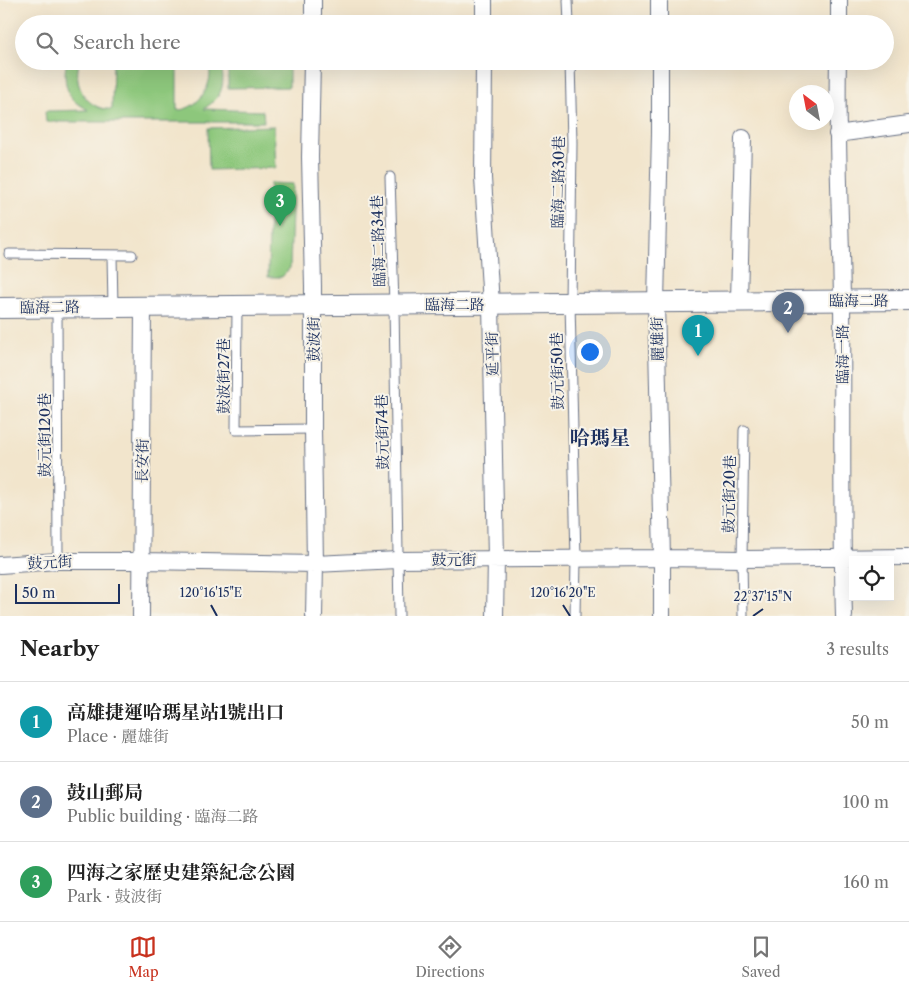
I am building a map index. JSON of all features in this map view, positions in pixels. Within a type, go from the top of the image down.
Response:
[{"type":"street","points":[[313,0],[313,15]]},
{"type":"street","points":[[484,0],[484,15]]},
{"type":"street","points":[[659,0],[660,15]]},
{"type":"street","points":[[839,0],[839,15]]},
{"type":"street","name":"鼓波街","points":[[312,70],[310,157],[313,305],[314,616]]},
{"type":"street","name":"延平街","points":[[484,70],[483,178],[491,304],[496,559],[495,616]]},
{"type":"street","name":"麗雄街","points":[[660,70],[656,302],[662,616]]},
{"type":"street","name":"臨海一路","points":[[838,70],[837,134],[842,300],[842,557],[844,616]]},
{"type":"street","points":[[837,134],[909,124]]},
{"type":"street","points":[[739,301],[743,138]]},
{"type":"street","name":"臨海二路","points":[[0,308],[909,300]]},
{"type":"street","name":"長安街","points":[[141,616],[143,306]]},
{"type":"street","name":"鼓元街","points":[[0,565],[58,561],[315,564],[398,560],[909,557]]},
{"type":"lane","points":[[568,0],[569,15]]},
{"type":"lane","name":"臨海二路30巷","points":[[570,70],[572,142],[570,303]]},
{"type":"lane","name":"臨海二路34巷","points":[[390,177],[394,304]]},
{"type":"lane","points":[[9,254],[132,255]]},
{"type":"lane","points":[[112,255],[113,307]]},
{"type":"lane","name":"鼓元街50巷","points":[[570,303],[576,616]]},
{"type":"lane","name":"鼓元街74巷","points":[[394,304],[399,616]]},
{"type":"lane","name":"鼓波街27巷","points":[[237,306],[236,430],[313,429]]},
{"type":"lane","name":"鼓元街120巷","points":[[57,308],[58,561]]},
{"type":"lane","name":"鼓元街20巷","points":[[743,616],[744,430]]},
{"type":"green space","points":[[66,70],[78,70],[80,87],[86,98],[95,106],[112,109],[113,70],[177,70],[177,110],[190,107],[200,98],[207,86],[210,70],[222,70],[222,88],[218,97],[204,109],[263,111],[264,122],[46,122],[45,111],[88,110],[71,97],[65,77]]},
{"type":"green space","points":[[228,70],[289,70],[289,87],[228,88]]},
{"type":"green space","points":[[274,126],[276,168],[209,170],[208,128]]},
{"type":"green space","points":[[270,183],[293,184],[290,268],[282,277],[268,277]]},
{"type":"place","name":"四海之家歷史建築紀念公園","points":[[280,226]]},
{"type":"place","name":"鼓山郵局","points":[[788,333]]},
{"type":"place","name":"高雄捷運哈瑪星站1號出口","points":[[698,356]]},
{"type":"district","name":"哈瑪星","points":[[600,438]]}]
